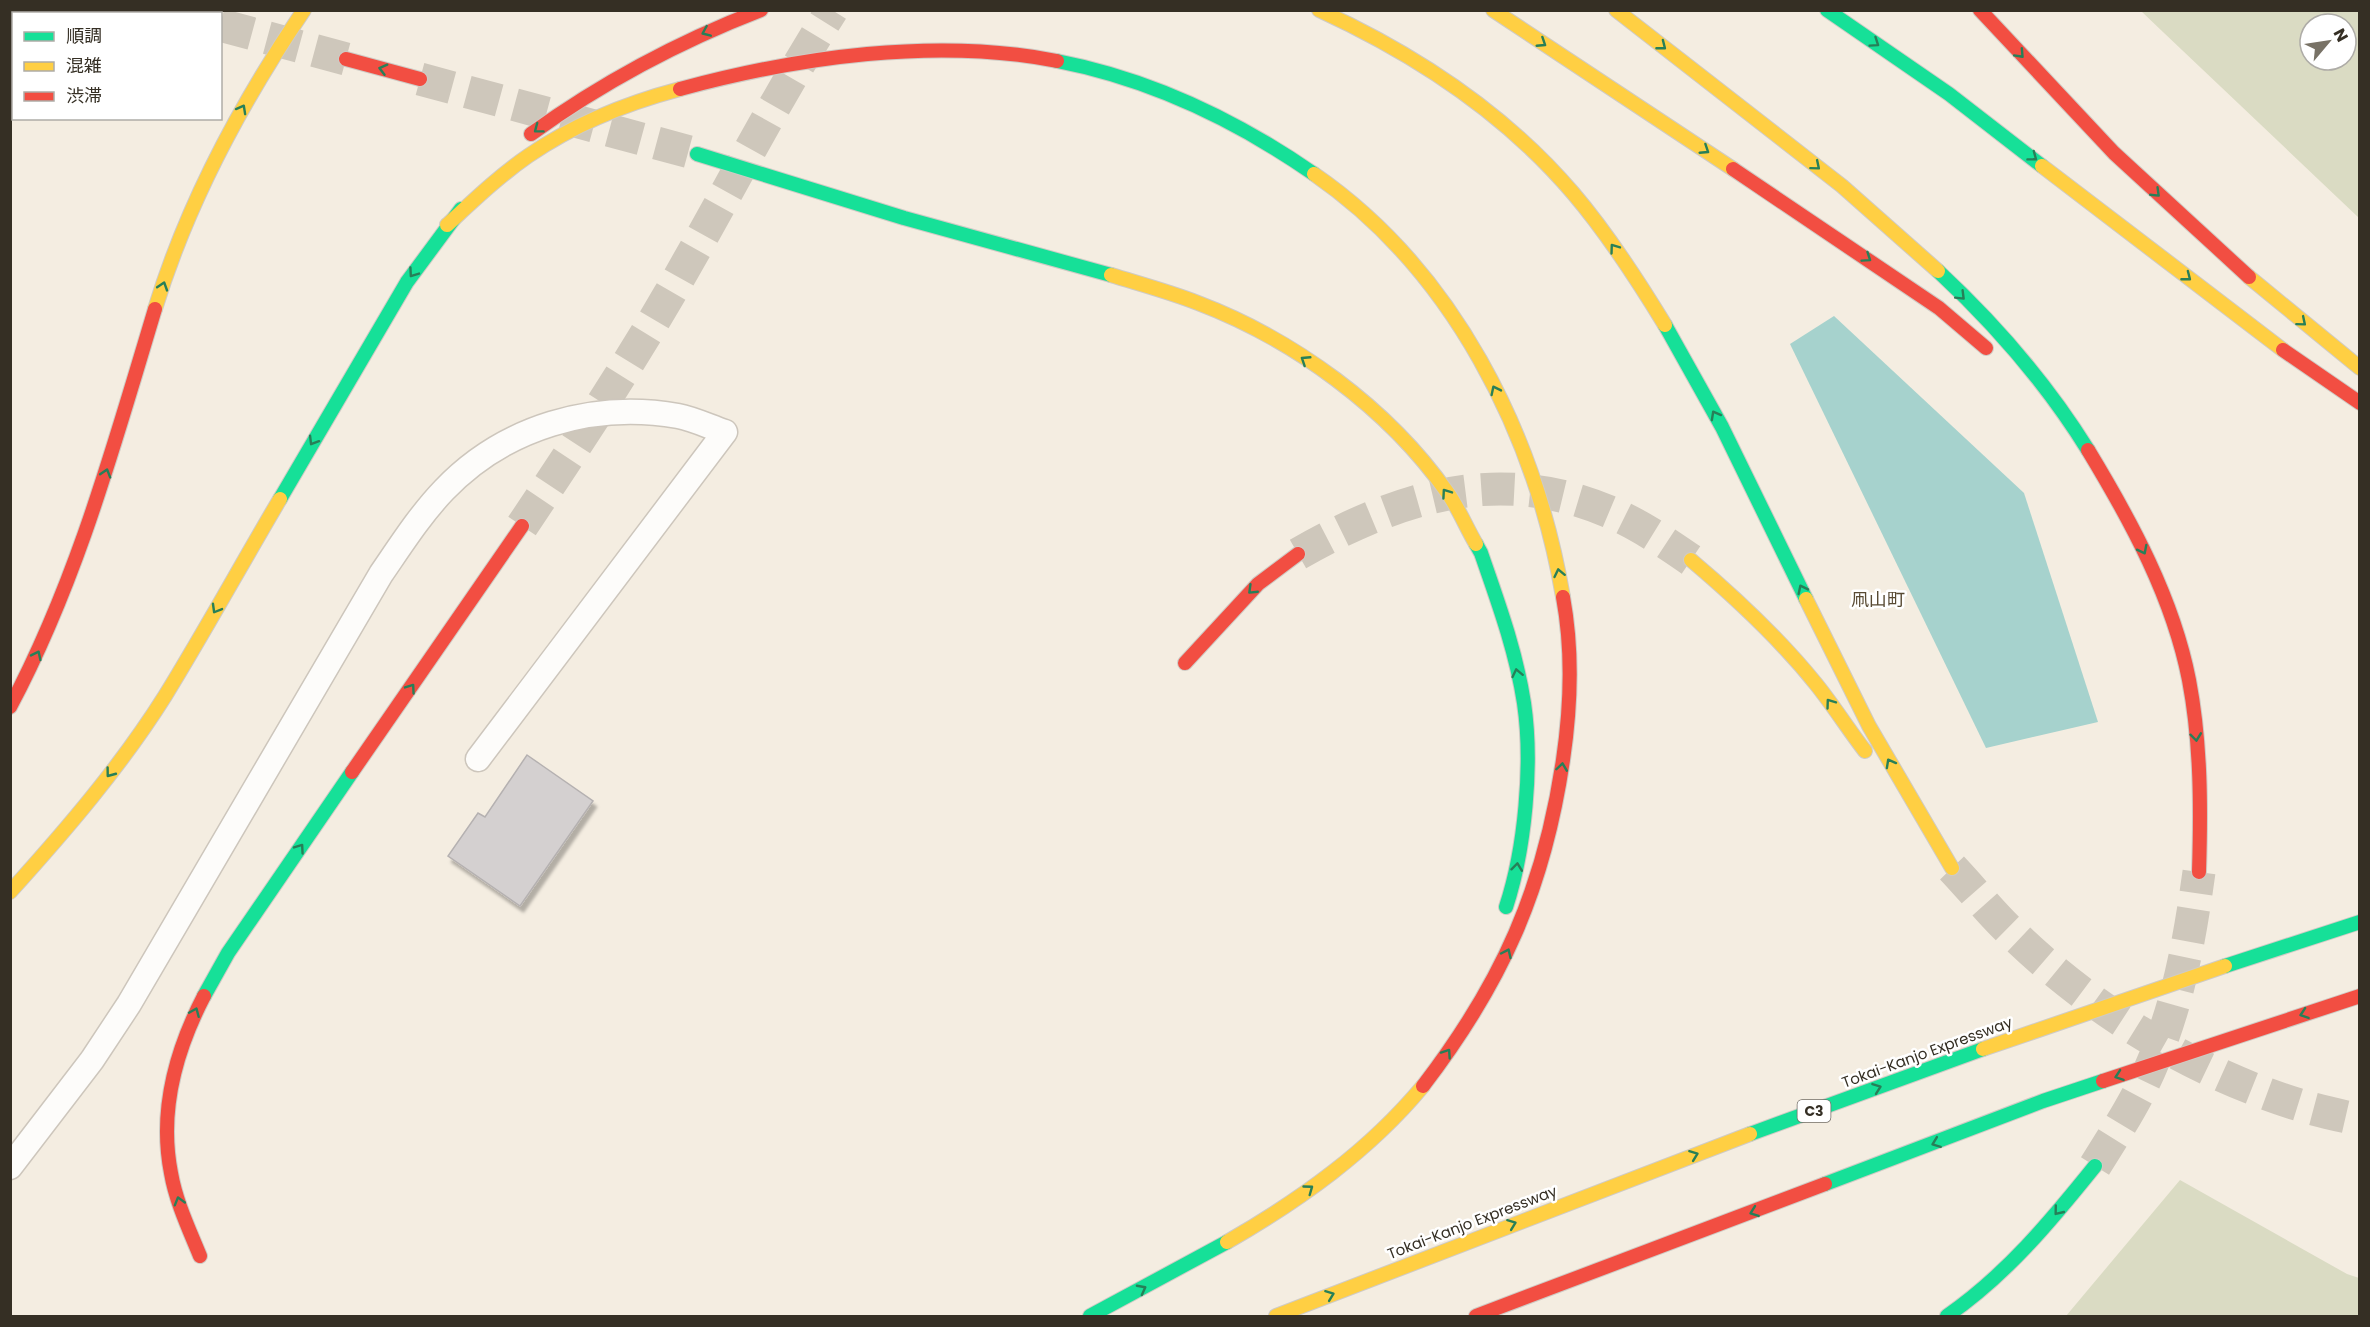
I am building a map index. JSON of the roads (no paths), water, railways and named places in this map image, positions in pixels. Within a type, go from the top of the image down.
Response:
[{"type":"highway","points":[[10,707],[47,634],[99,496],[176,246],[206,176],[244,105],[304,10]]},
{"type":"highway","points":[[10,892],[110,774],[164,697],[407,282],[447,225],[491,171],[516,147],[571,104],[674,45],[761,10]]},
{"type":"highway","points":[[1319,10],[1416,58],[1478,103],[1538,155],[1591,216],[1641,285],[1685,360],[1729,440],[1868,724],[1952,868],[1816,684],[1776,638],[1736,598],[1691,560]]},
{"type":"highway","points":[[1493,10],[1879,266],[1939,308],[1998,359]]},
{"type":"highway","points":[[1616,10],[1808,160],[1890,229],[1951,285],[2002,337],[2046,388],[2080,438],[2147,556],[2172,618],[2189,680],[2197,742],[2201,806],[2199,872]]},
{"type":"highway","points":[[1827,10],[1949,93],[2225,307],[2320,377],[2360,403]]},
{"type":"highway","points":[[1980,10],[2048,84],[2179,215],[2246,276],[2360,368]]},
{"type":"highway","points":[[447,225],[534,151],[578,127],[626,106],[675,90],[783,66],[905,51],[963,50],[1019,54],[1077,65],[1133,81],[1192,104],[1254,135],[1312,171],[1406,256],[1448,309],[1482,363],[1510,419],[1532,475],[1550,532],[1563,593],[1570,660],[1567,727],[1558,793],[1545,854],[1524,914],[1503,960],[1468,1022],[1432,1074],[1395,1118],[1355,1156],[1301,1195],[1242,1233],[1090,1317]]},
{"type":"highway","points":[[346,59],[420,79]]},
{"type":"highway","points":[[697,154],[904,218],[1114,276],[1199,303],[1272,338],[1341,383],[1392,427],[1447,492],[1481,553],[1508,632],[1524,704],[1528,775],[1516,877],[1501,922]]},
{"type":"highway","points":[[2031,393],[2075,443],[2116,498]]},
{"type":"highway","points":[[200,1256],[184,1216],[171,1173],[166,1132],[170,1088],[182,1042],[202,996],[228,953],[522,526]]},
{"type":"highway","points":[[1185,663],[1258,584],[1298,554]]},
{"type":"highway","name":"Tokai-Kanjo Expressway","points":[[1276,1317],[1507,1226],[2025,1033],[2360,922]]},
{"type":"highway","points":[[1468,1022],[1490,955]]},
{"type":"highway","points":[[1476,1317],[2043,1101],[2360,996]]},
{"type":"highway","points":[[1947,1317],[2013,1263],[2095,1166]]},
{"type":"lane","points":[[10,1167],[92,1060],[129,1004],[381,574],[416,523],[444,489],[477,462],[514,439],[550,424],[590,413],[636,411],[680,416],[725,432],[478,759]]},
{"type":"water","points":[[1834,316],[2024,493],[2098,722],[1986,748],[1790,344]]},
{"type":"tunnel","points":[[522,526],[652,324],[789,80],[832,10]]},
{"type":"tunnel","points":[[222,26],[346,59]]},
{"type":"tunnel","points":[[420,79],[697,154]]},
{"type":"tunnel","points":[[1298,554],[1374,516],[1412,503],[1451,493],[1490,489],[1530,491],[1570,498],[1622,518],[1691,560]]},
{"type":"tunnel","points":[[1952,868],[2003,924],[2041,960],[2107,1011],[2142,1034],[2216,1073],[2254,1089],[2301,1106],[2360,1120]]},
{"type":"tunnel","points":[[2095,1166],[2141,1089],[2162,1039],[2177,992],[2192,921],[2199,872]]},
{"type":"district","name":"凧山町","points":[[1878,599]]}]
